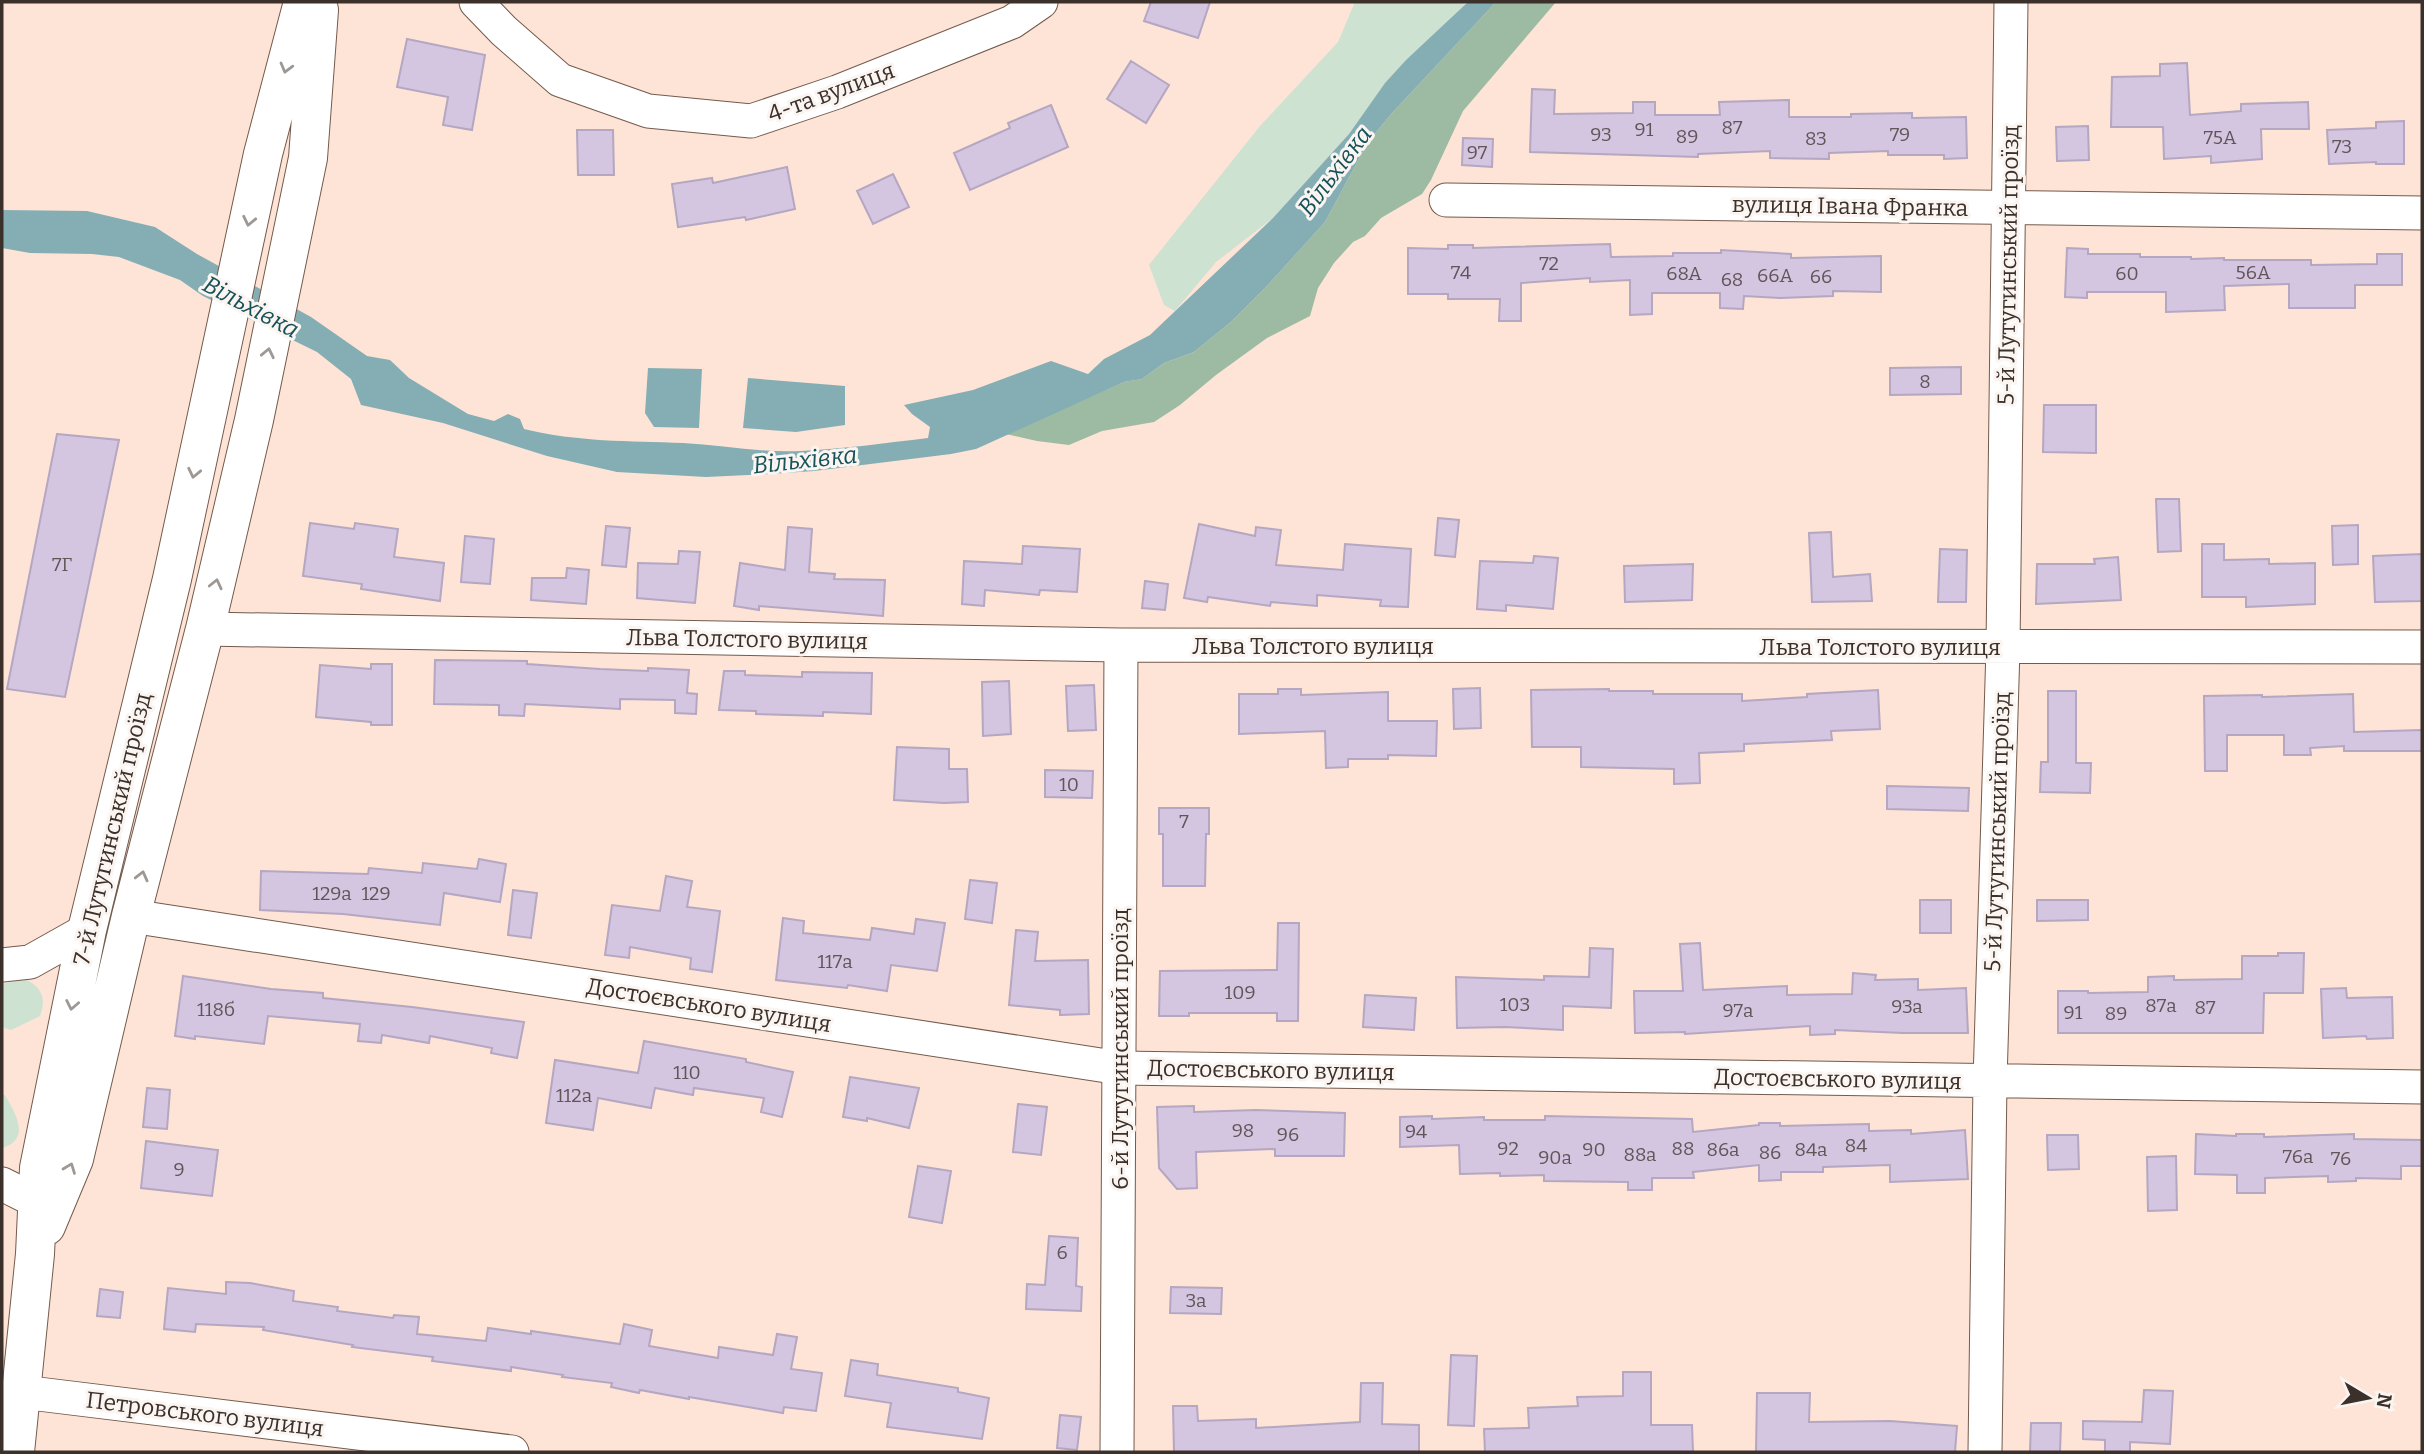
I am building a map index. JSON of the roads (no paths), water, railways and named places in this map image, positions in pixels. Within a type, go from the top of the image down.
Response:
[{"type":"main road","name":"7-й Лутугинський проїзд","points":[[15,1452],[35,1254],[39,1168],[87,930],[172,579],[263,154],[303,2]]},
{"type":"main road","name":"7-й Лутугинський проїзд","points":[[35,1254],[74,1159],[131,916],[205,629],[254,420],[308,158],[320,2]]},
{"type":"street","name":"4-та вулиця","points":[[476,2],[560,80],[648,111],[751,121],[837,92],[1012,22],[1041,2]]},
{"type":"street","name":"5-й Лутугинський проїзд","points":[[1985,1452],[1990,1082],[2003,648],[2011,2]]},
{"type":"street","name":"вулиця Івана Франка","points":[[1446,200],[2422,213]]},
{"type":"street","name":"Льва Толстого вулиця","points":[[205,629],[1121,645],[2422,647]]},
{"type":"street","name":"6-й Лутугинський проїзд","points":[[1117,1452],[1121,645]]},
{"type":"street","name":"Достоєвського вулиця","points":[[131,916],[1120,1068],[2422,1087]]},
{"type":"street","points":[[2,965],[30,962],[87,930]]},
{"type":"street","points":[[2,1184],[38,1202]]},
{"type":"street","name":"Петровського вулиця","points":[[22,1392],[512,1452]]},
{"type":"water","name":"Вільхівка","points":[[1468,2],[1496,2],[1368,142],[1325,222],[1232,321],[1194,352],[1164,363],[1142,379],[1124,382],[976,449],[951,454],[770,474],[706,477],[617,472],[547,456],[443,423],[361,405],[351,379],[317,352],[203,296],[180,280],[119,257],[30,253],[2,248],[2,210],[87,211],[155,227],[197,254],[311,317],[367,356],[390,360],[409,378],[468,414],[494,421],[508,414],[520,419],[524,429],[603,440],[786,451],[833,449],[928,438],[930,427],[904,405],[973,390],[1051,361],[1088,374],[1104,359],[1150,335],[1273,218],[1349,134],[1385,83]]},
{"type":"water","points":[[648,368],[702,369],[699,428],[654,427],[645,413]]},
{"type":"water","points":[[748,378],[845,386],[845,425],[796,432],[743,428]]}]
